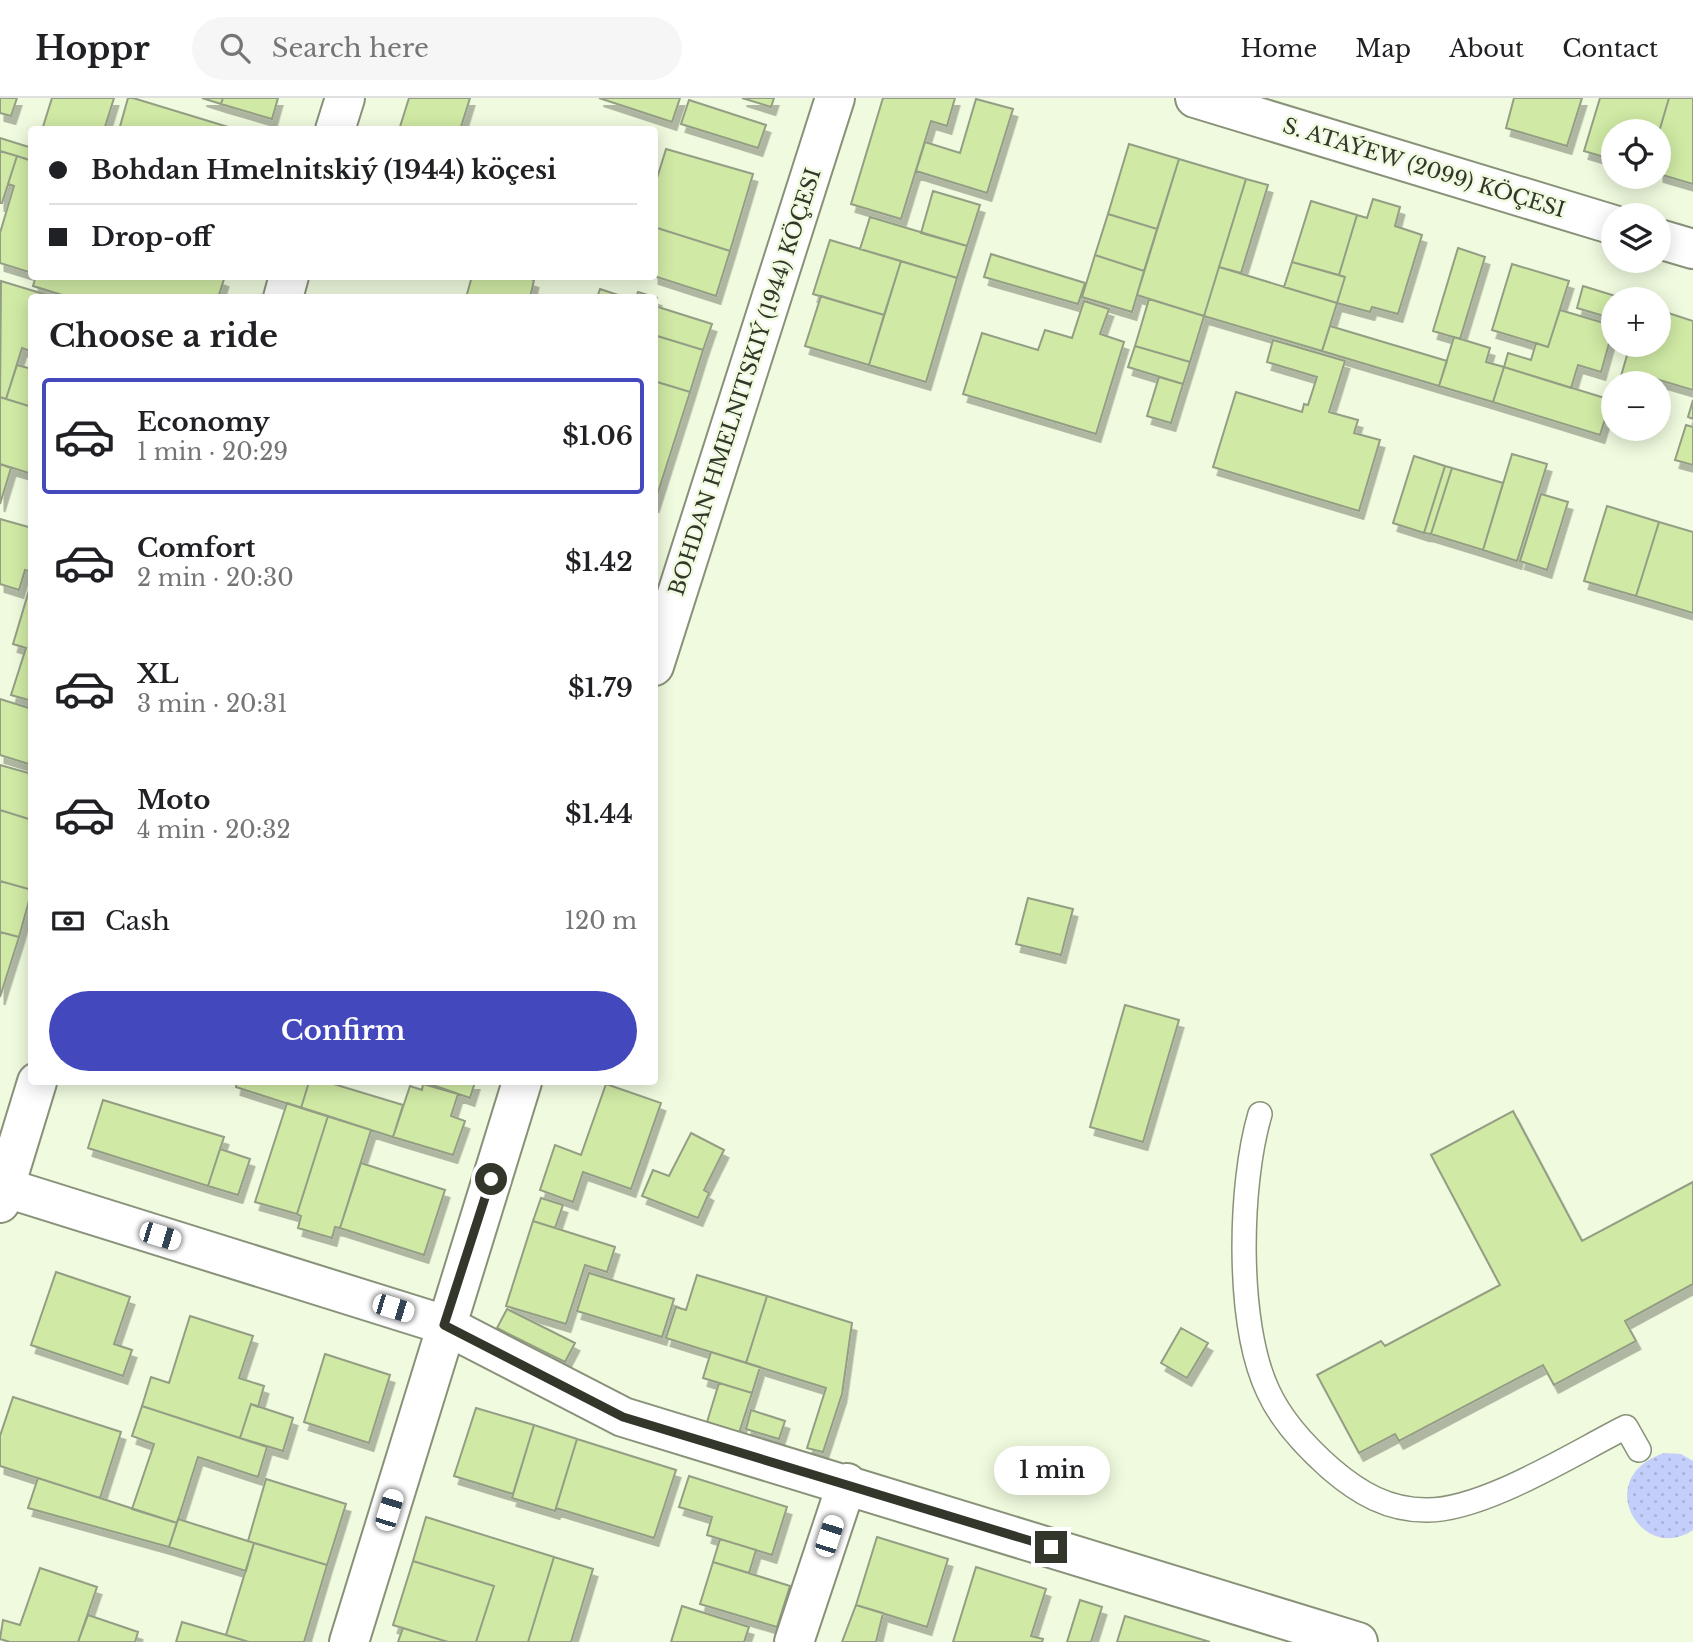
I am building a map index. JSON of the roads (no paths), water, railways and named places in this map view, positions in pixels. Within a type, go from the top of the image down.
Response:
[{"type":"street","points":[[336,126],[345,98]]},
{"type":"street","name":"BOHDAN HMELNITSKIÝ (1944) KÖÇESI","points":[[658,653],[835,98]]},
{"type":"street","name":"S. ATAÝEW (2099) KÖÇESI","points":[[1195,98],[1601,221]]},
{"type":"street","points":[[1671,243],[1693,249]]},
{"type":"street","points":[[36,1085],[2,1192],[444,1325],[623,1417],[847,1483],[1359,1642]]},
{"type":"street","points":[[349,1642],[444,1325],[521,1085]]},
{"type":"street","points":[[794,1642],[847,1483]]},
{"type":"lane","points":[[1261,1114],[1253,1139],[1244,1255],[1255,1353],[1268,1391],[1290,1427],[1318,1457],[1352,1486],[1390,1506],[1428,1510],[1462,1504],[1511,1486],[1626,1427],[1639,1450]]}]
